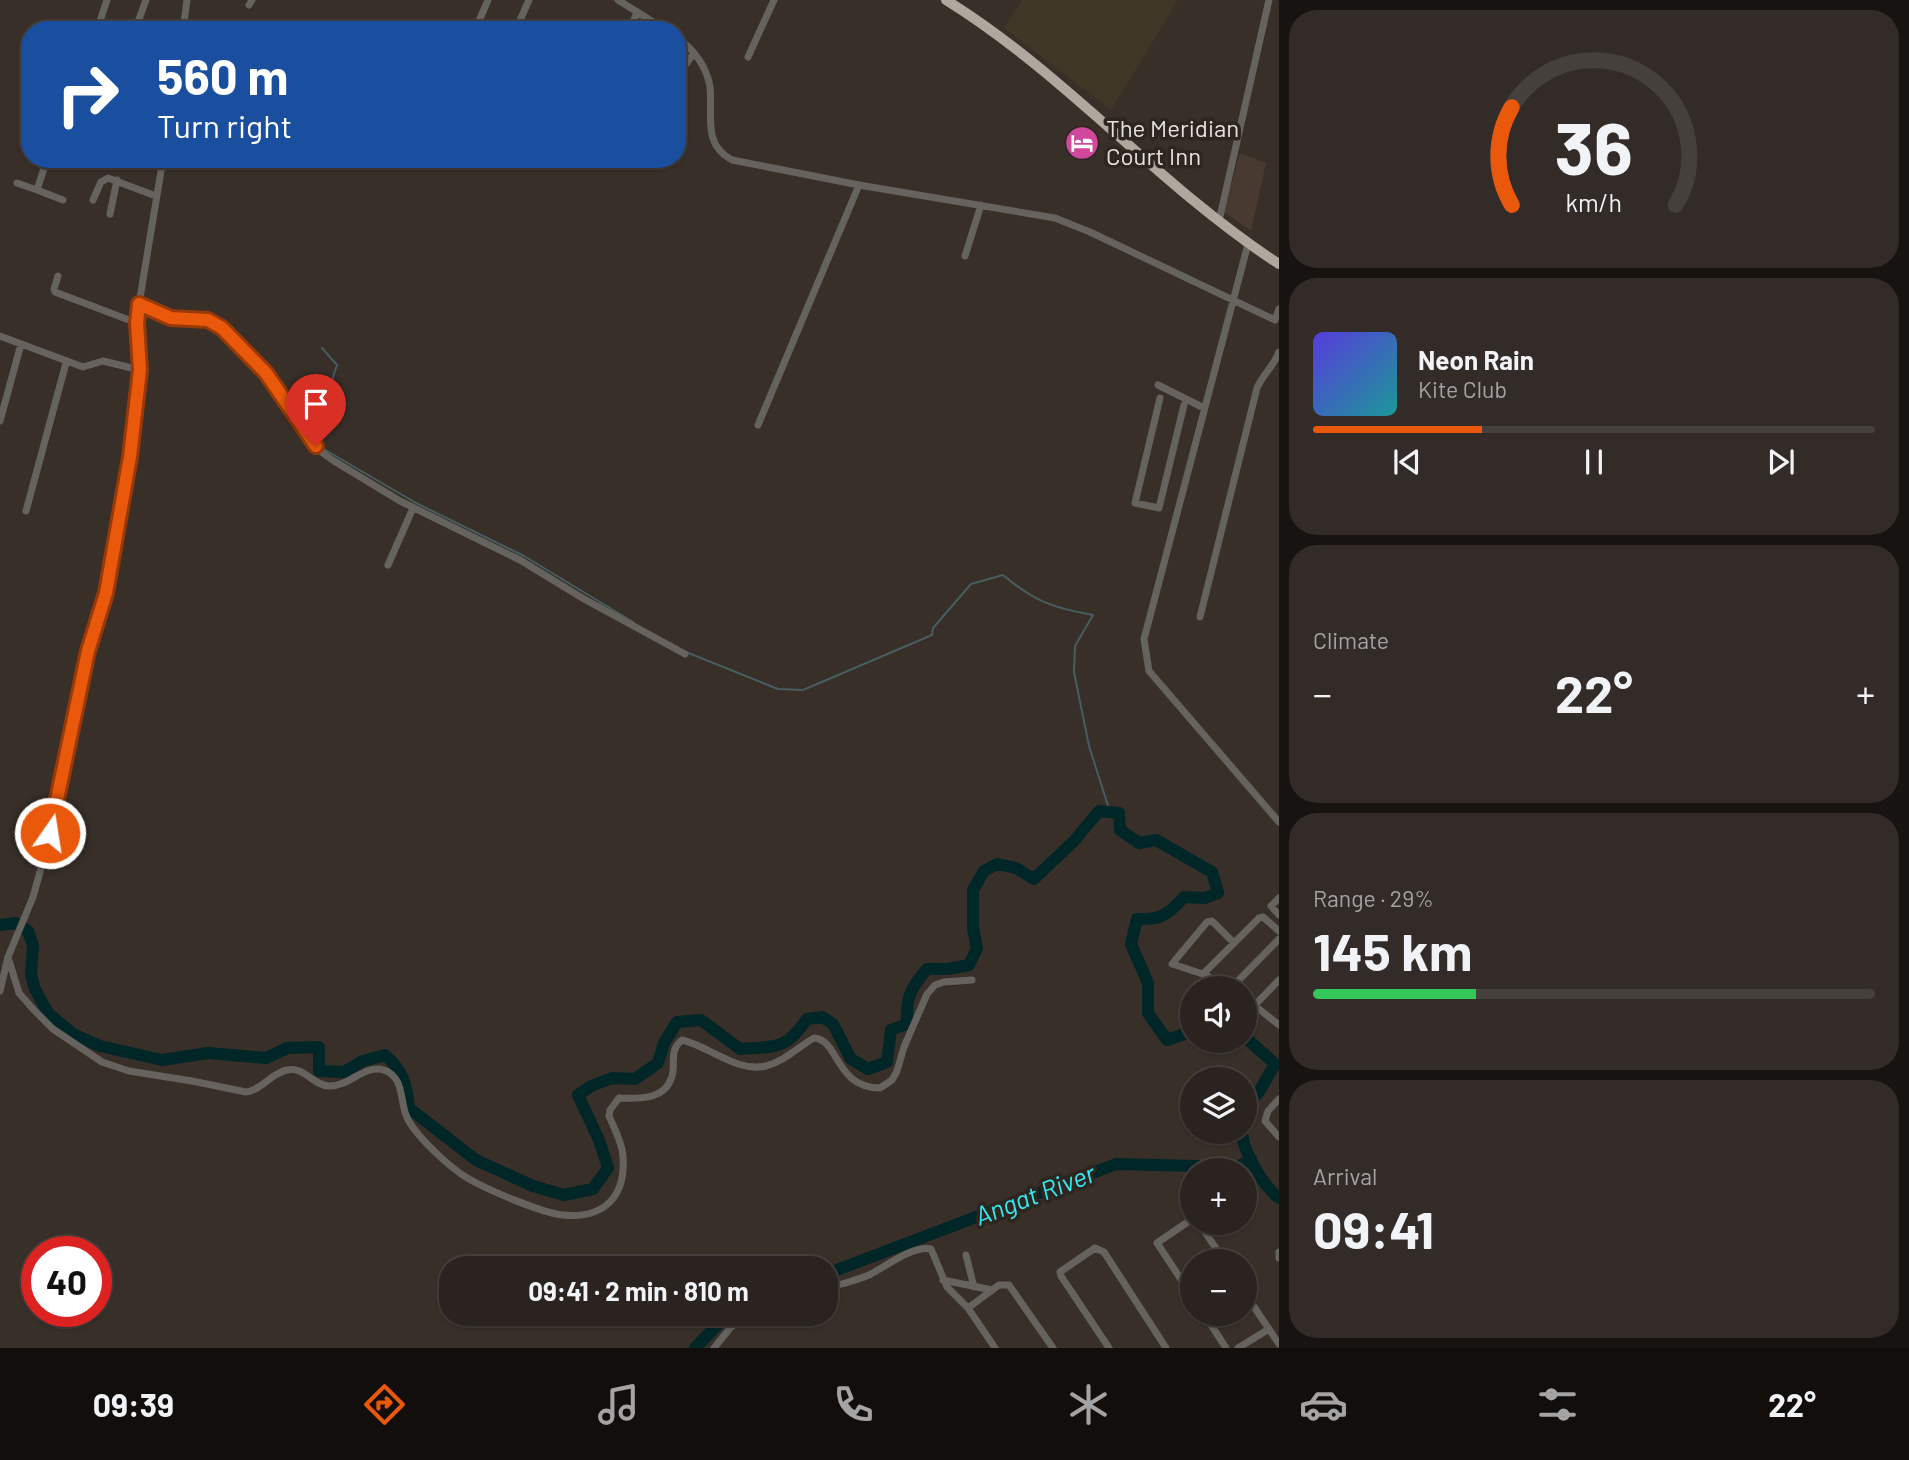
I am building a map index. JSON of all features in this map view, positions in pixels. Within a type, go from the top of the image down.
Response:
[{"type":"highway","points":[[946,0],[1038,66],[1219,221],[1279,264]]},
{"type":"street","points":[[100,21],[107,0]]},
{"type":"street","points":[[138,21],[146,0]]},
{"type":"street","points":[[184,21],[187,0]]},
{"type":"street","points":[[479,21],[488,0]]},
{"type":"street","points":[[520,21],[529,0]]},
{"type":"street","points":[[618,0],[652,21]]},
{"type":"street","points":[[748,57],[774,0]]},
{"type":"street","points":[[1219,221],[1269,0]]},
{"type":"street","points":[[634,21],[637,12]]},
{"type":"street","points":[[686,46],[694,53],[709,83],[709,125],[712,137],[724,155],[740,163],[1060,220],[1277,321],[1279,309]]},
{"type":"street","points":[[686,64],[694,53]]},
{"type":"street","points":[[37,190],[44,168]]},
{"type":"street","points":[[0,991],[8,957],[33,897],[45,854],[88,651],[106,593],[130,457],[140,370],[137,323],[139,304],[161,168]]},
{"type":"street","points":[[93,200],[105,178],[117,180],[156,196]]},
{"type":"street","points":[[110,214],[117,180]]},
{"type":"street","points":[[17,183],[63,200]]},
{"type":"street","points":[[758,425],[859,185]]},
{"type":"street","points":[[965,256],[981,205]]},
{"type":"street","points":[[1248,244],[1144,639],[1149,671],[1279,822]]},
{"type":"street","points":[[58,276],[55,292],[137,323]]},
{"type":"street","points":[[139,304],[171,318],[204,320],[219,325],[266,373],[317,449],[413,508],[520,560],[600,613],[685,654]]},
{"type":"street","points":[[0,336],[66,363],[87,368],[103,361],[140,370]]},
{"type":"street","points":[[0,421],[21,344]]},
{"type":"street","points":[[1200,617],[1257,388],[1276,361],[1279,352]]},
{"type":"street","points":[[26,511],[66,363]]},
{"type":"street","points":[[1158,385],[1204,408]]},
{"type":"street","points":[[1160,398],[1135,503],[1159,508],[1184,405]]},
{"type":"street","points":[[1169,467],[1187,471]]},
{"type":"street","points":[[388,565],[413,508]]},
{"type":"street","points":[[1279,898],[1271,906],[1279,915]]},
{"type":"street","points":[[1203,974],[1259,918],[1263,917],[1279,931]]},
{"type":"street","points":[[1207,976],[1172,964],[1207,922],[1212,921],[1234,943]]},
{"type":"street","points":[[1244,976],[1279,939]]},
{"type":"street","points":[[8,957],[19,993],[53,1028],[102,1062],[129,1071],[246,1092],[254,1091],[282,1071],[294,1068],[328,1086],[339,1085],[374,1069],[390,1073],[400,1085],[405,1113],[414,1128],[467,1178],[516,1200],[562,1215],[592,1213],[611,1204],[621,1184],[623,1155],[609,1116],[610,1110],[620,1098],[647,1099],[656,1096],[673,1074],[673,1052],[682,1040],[730,1060],[750,1066],[765,1066],[786,1057],[814,1038],[820,1038],[850,1079],[860,1085],[880,1088],[892,1080],[897,1071],[904,1047],[927,994],[935,985],[944,982],[972,980]]},
{"type":"street","points":[[1257,1002],[1279,980]]},
{"type":"street","points":[[1257,1006],[1279,1024]]},
{"type":"street","points":[[1279,1099],[1268,1111],[1265,1121],[1279,1138]]},
{"type":"street","points":[[1180,1227],[1159,1240],[1159,1247],[1180,1278]]},
{"type":"street","points":[[838,1285],[864,1277],[897,1258],[925,1248],[935,1255],[943,1280],[968,1308],[995,1348]]},
{"type":"street","points":[[1109,1348],[1061,1276],[1063,1268],[1095,1248],[1100,1249],[1166,1348]]},
{"type":"street","points":[[1279,1252],[1279,1258]]},
{"type":"street","points":[[966,1255],[974,1287]]},
{"type":"street","points":[[943,1280],[992,1290]]},
{"type":"street","points":[[968,1308],[999,1285],[1009,1285],[1052,1348]]},
{"type":"street","points":[[1257,1311],[1279,1344]]},
{"type":"street","points":[[714,1348],[731,1326]]},
{"type":"street","points":[[1212,1326],[1226,1348]]},
{"type":"street","points":[[1238,1348],[1269,1329]]},
{"type":"shaded area","points":[[1022,0],[1178,0],[1111,110],[1004,28]]},
{"type":"shaded area","points":[[1240,153],[1266,163],[1251,231],[1224,212]]},
{"type":"waterway","points":[[322,348],[337,365],[314,433],[322,448],[416,503],[524,556],[633,622]]},
{"type":"waterway","points":[[686,652],[778,689],[803,690],[932,635],[933,628],[971,584],[1003,575],[1045,602],[1093,615],[1075,646],[1074,672],[1089,746],[1110,812]]},
{"type":"waterway","points":[[0,925],[16,923],[28,931],[33,945],[31,975],[35,989],[48,1013],[73,1034],[100,1046],[162,1060],[208,1053],[266,1058],[287,1048],[319,1047],[319,1071],[344,1072],[363,1061],[385,1055],[403,1078],[409,1108],[476,1160],[533,1186],[564,1195],[593,1189],[608,1168],[599,1140],[578,1095],[591,1086],[612,1078],[635,1079],[658,1063],[664,1043],[677,1022],[701,1020],[740,1049],[779,1045],[792,1037],[807,1019],[822,1017],[833,1024],[851,1059],[868,1069],[887,1062],[891,1030],[907,1024],[910,994],[927,969],[969,965],[977,948],[973,928],[973,890],[984,871],[997,864],[1016,868],[1034,879],[1074,841],[1099,811],[1119,813],[1120,830],[1139,843],[1156,840],[1212,872],[1218,893],[1205,898],[1184,897],[1163,915],[1152,919],[1137,919],[1131,944],[1148,983],[1148,1013],[1167,1040],[1180,1035]]},
{"type":"waterway","points":[[1257,1048],[1275,1064],[1257,1094]]},
{"type":"waterway","points":[[1244,1144],[1255,1168],[1279,1198]]},
{"type":"waterway","name":"Angat River","points":[[838,1269],[1116,1164],[1180,1166]]},
{"type":"waterway","name":"Angat River","points":[[695,1348],[716,1326]]},
{"type":"place","name":"The Meridian Court Inn","points":[[1082,143]]},
{"type":"route","points":[[50,833],[88,651],[106,593],[130,457],[140,370],[137,323],[139,304],[171,318],[208,320],[222,328],[266,373],[290,412],[316,446]]}]
